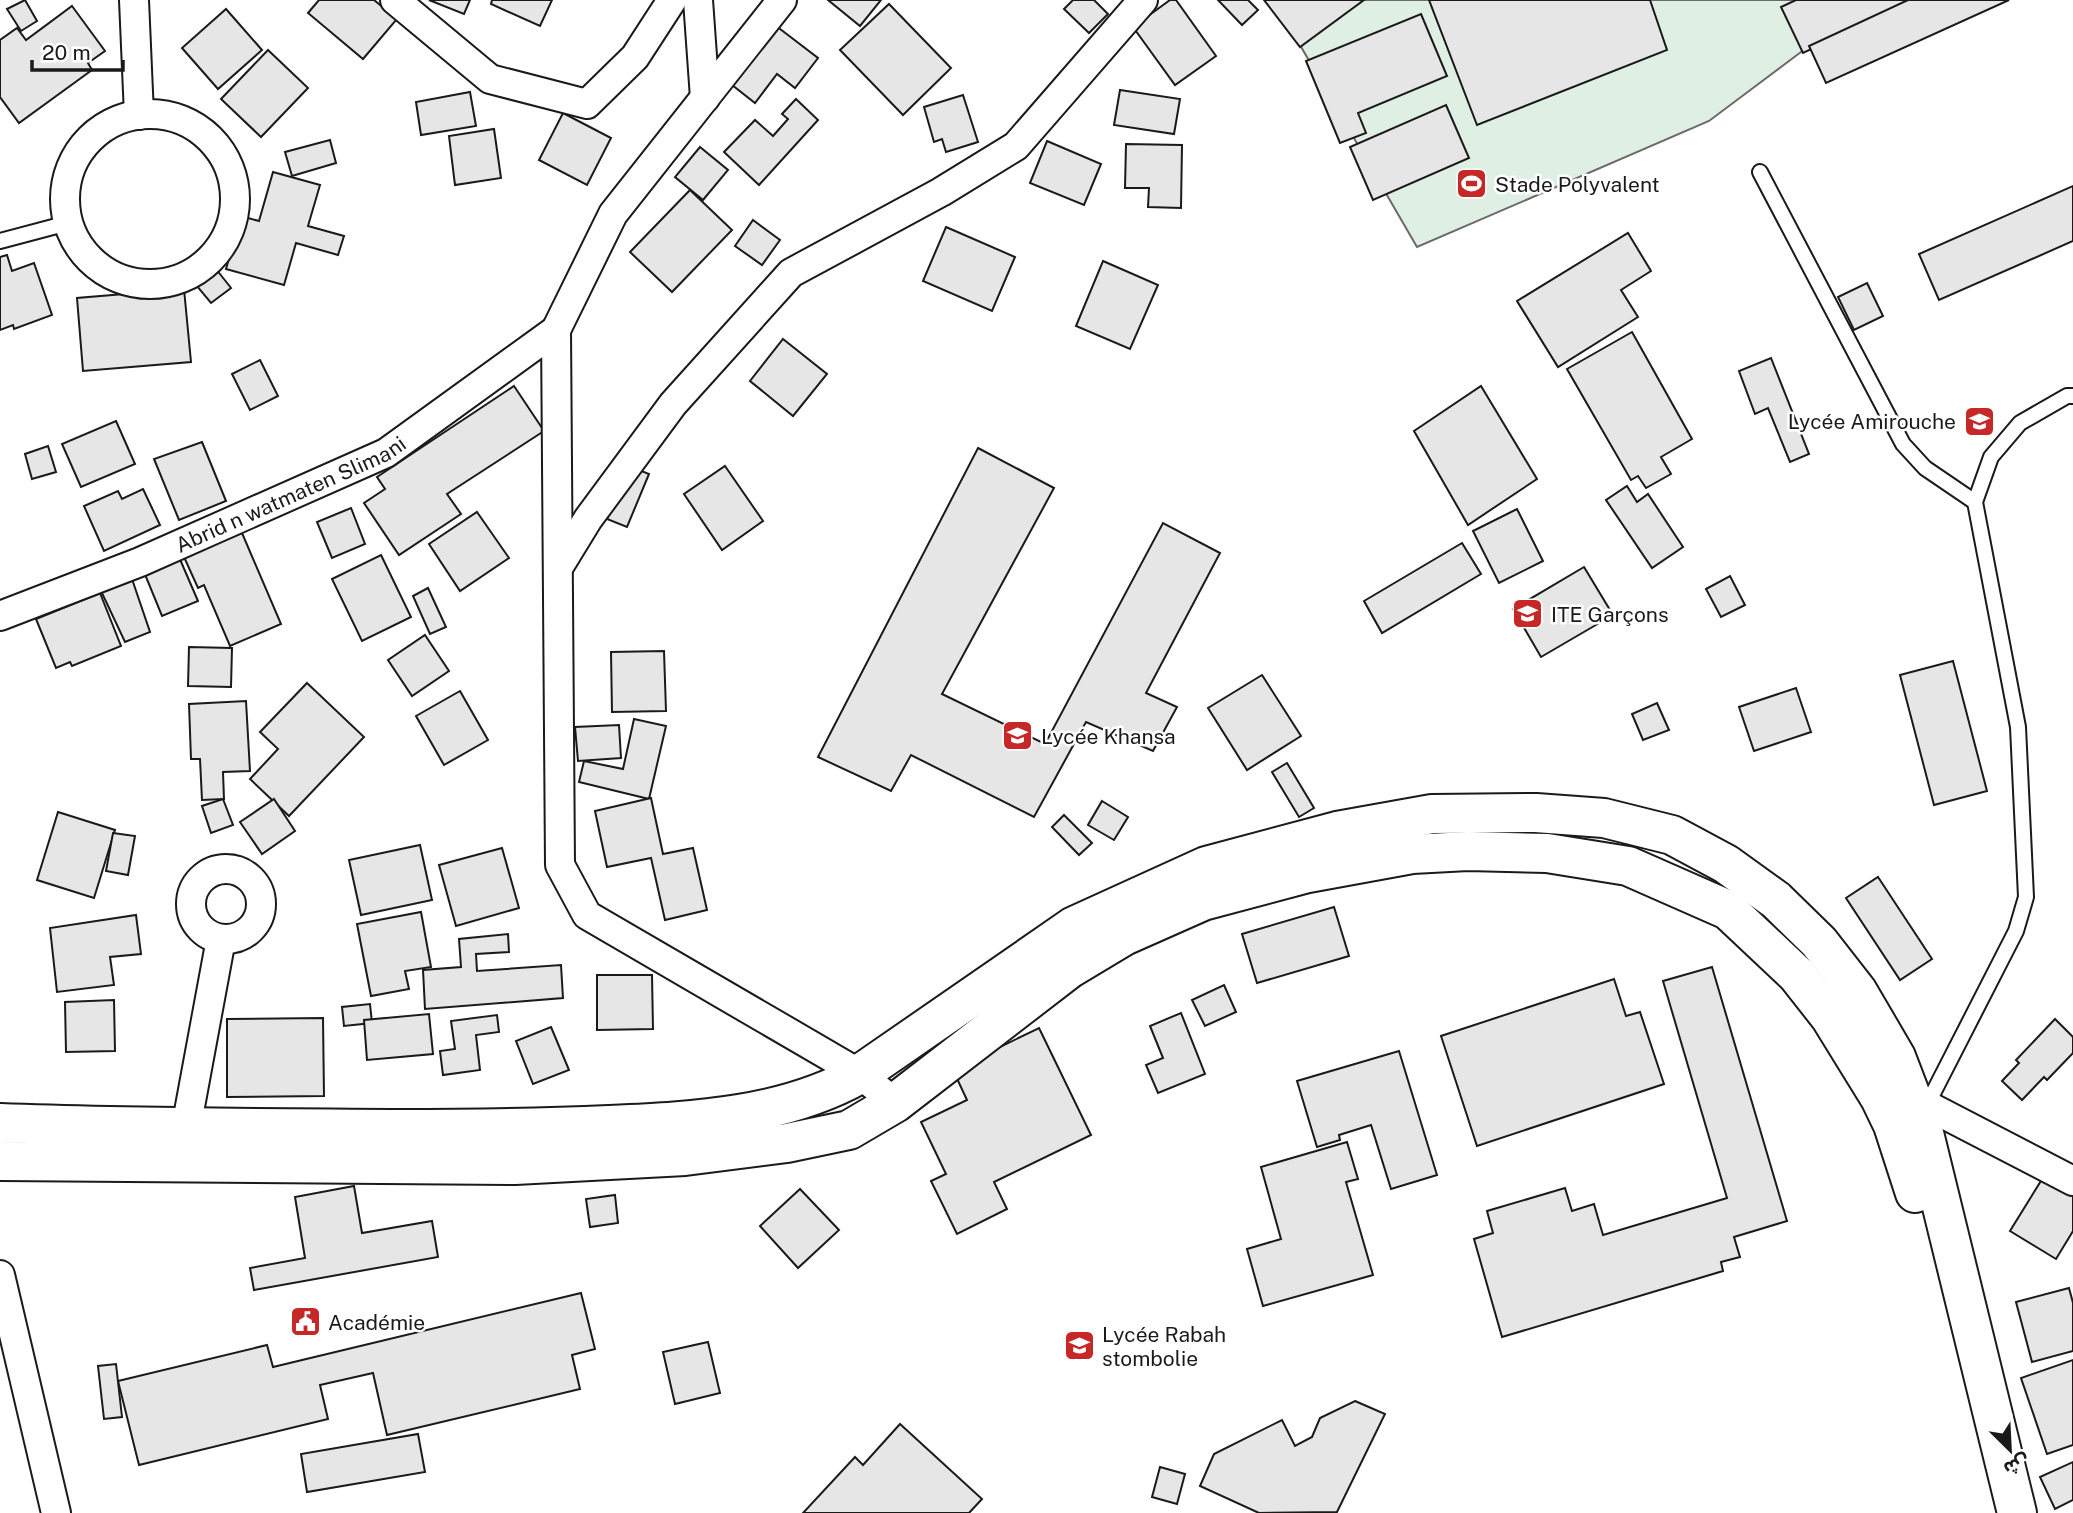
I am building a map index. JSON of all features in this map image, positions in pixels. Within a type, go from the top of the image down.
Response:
[{"type":"main road","points":[[0,1123],[186,1128],[525,1129],[683,1122],[781,1107],[833,1090],[860,1074],[1074,926],[1206,866],[1337,831],[1432,814],[1536,813],[1604,818],[1672,835],[1726,864],[1776,900],[1819,942],[1858,992],[1896,1057],[1906,1100],[1893,1125],[2017,1513]]},
{"type":"main road","points":[[0,1161],[515,1166],[685,1156],[787,1143],[849,1130],[895,1103],[1069,969],[1124,936],[1203,901],[1308,873],[1412,854],[1468,851],[1547,853],[1629,866],[1728,910],[1797,975],[1830,1017],[1906,1100]]},
{"type":"street","points":[[134,0],[139,116]]},
{"type":"street","points":[[409,5],[489,79],[587,104],[635,57],[672,0]]},
{"type":"street","points":[[698,0],[705,98]]},
{"type":"street","points":[[782,0],[613,214],[556,330],[560,865],[587,915],[860,1074],[895,1103]]},
{"type":"street","points":[[558,568],[588,519],[673,404],[791,273],[941,192],[1016,146],[1143,0]]},
{"type":"street","points":[[148,113],[175,117],[200,129],[219,148],[232,172],[237,201],[231,230],[216,255],[193,274],[165,284],[135,284],[108,274],[85,256],[68,223],[64,204],[67,177],[79,152],[97,132],[121,119],[148,113]]},
{"type":"street","name":"Abrid n watmaten Slimani","points":[[0,616],[140,562],[386,453],[556,330]]},
{"type":"street","points":[[186,1128],[220,939]]},
{"type":"street","points":[[1906,1100],[2073,1181]]},
{"type":"street","points":[[0,1275],[57,1513]]},
{"type":"lane","points":[[1759,172],[1903,444],[1924,468],[1975,502]]},
{"type":"lane","points":[[0,241],[68,223]]},
{"type":"lane","points":[[1906,1100],[2016,932],[2026,897],[2018,727],[1975,502],[1991,457],[2020,423],[2067,396],[2073,396]]},
{"type":"green space","name":"Stade Polyvalent","points":[[1337,0],[1908,0],[1809,46],[1709,121],[1417,247],[1300,45]]},
{"type":"building","points":[[25,0],[37,21],[21,31],[7,9]]},
{"type":"building","points":[[319,0],[374,0],[397,19],[363,59],[308,13]]},
{"type":"building","points":[[429,0],[470,0],[464,14]]},
{"type":"building","points":[[492,0],[552,0],[540,26],[491,4]]},
{"type":"building","points":[[828,0],[881,0],[860,26]]},
{"type":"building","points":[[1073,0],[1094,0],[1108,14],[1089,33],[1064,9]]},
{"type":"building","points":[[1170,0],[1176,0],[1216,56],[1175,85],[1133,27]]},
{"type":"building","points":[[1218,0],[1248,0],[1258,10],[1242,25]]},
{"type":"building","points":[[1264,0],[1364,0],[1300,47]]},
{"type":"building","points":[[1429,0],[1650,0],[1667,50],[1477,125]]},
{"type":"building","points":[[1796,0],[1916,0],[1803,53],[1781,7]]},
{"type":"building","points":[[1908,0],[2009,0],[1826,83],[1809,46]]},
{"type":"building","points":[[889,4],[951,68],[903,115],[840,50]]},
{"type":"building","points":[[72,6],[105,51],[88,63],[92,70],[19,123],[0,97],[0,40],[17,28],[26,40]]},
{"type":"building","points":[[226,9],[262,50],[218,89],[182,48]]},
{"type":"building","points":[[1421,14],[1447,76],[1358,113],[1366,133],[1340,143],[1306,61]]},
{"type":"building","points":[[767,19],[818,58],[795,88],[777,74],[755,103],[727,81]]},
{"type":"building","points":[[268,50],[308,88],[261,137],[221,99]]},
{"type":"building","points":[[1120,90],[1180,99],[1174,134],[1114,125]]},
{"type":"building","points":[[470,92],[476,126],[421,135],[416,102]]},
{"type":"building","points":[[963,95],[978,142],[946,152],[942,139],[934,142],[924,107]]},
{"type":"building","points":[[796,99],[818,120],[759,185],[724,152],[755,120],[773,136],[788,119],[782,114]]},
{"type":"building","points":[[1446,105],[1469,158],[1373,200],[1350,147]]},
{"type":"building","points":[[563,113],[611,138],[587,185],[539,160]]},
{"type":"building","points":[[494,129],[501,178],[455,185],[449,136]]},
{"type":"building","points":[[330,140],[336,163],[292,176],[285,152]]},
{"type":"building","points":[[1047,141],[1101,164],[1084,205],[1030,183]]},
{"type":"building","points":[[1126,144],[1182,145],[1181,208],[1148,207],[1149,188],[1125,188]]},
{"type":"building","points":[[700,147],[728,170],[703,200],[675,177]]},
{"type":"building","points":[[273,172],[320,185],[308,226],[344,236],[338,255],[296,243],[284,285],[226,269],[241,216],[259,221]]},
{"type":"building","points":[[2073,186],[2073,241],[1939,300],[1919,254]]},
{"type":"building","points":[[690,190],[732,230],[672,292],[630,252]]},
{"type":"building","points":[[753,220],[780,240],[762,265],[735,246]]},
{"type":"building","points":[[946,227],[1015,257],[992,311],[923,281]]},
{"type":"building","points":[[1628,233],[1651,271],[1621,290],[1638,317],[1558,367],[1517,301]]},
{"type":"building","points":[[7,255],[12,271],[34,263],[52,315],[14,329],[13,325],[0,330],[0,257]]},
{"type":"building","points":[[1103,261],[1158,285],[1130,349],[1076,326]]},
{"type":"building","points":[[216,269],[231,288],[211,303],[196,285]]},
{"type":"building","points":[[1867,283],[1883,316],[1854,330],[1838,297]]},
{"type":"building","points":[[184,289],[191,362],[83,371],[77,298]]},
{"type":"building","points":[[1632,332],[1692,439],[1661,457],[1671,474],[1646,488],[1638,476],[1631,480],[1567,369]]},
{"type":"building","points":[[783,339],[827,374],[793,416],[750,381]]},
{"type":"building","points":[[1771,358],[1809,454],[1790,462],[1768,408],[1755,414],[1739,371]]},
{"type":"building","points":[[260,360],[278,396],[250,410],[232,374]]},
{"type":"building","points":[[514,386],[544,431],[447,494],[461,514],[399,555],[364,503],[385,489],[377,477]]},
{"type":"building","points":[[1481,386],[1537,479],[1468,525],[1414,431]]},
{"type":"building","points":[[116,421],[135,464],[81,487],[62,444]]},
{"type":"building","points":[[202,442],[226,501],[179,520],[154,459]]},
{"type":"building","points":[[48,446],[56,472],[32,479],[25,454]]},
{"type":"building","points":[[978,448],[1054,488],[942,694],[1045,744],[1163,523],[1220,553],[1146,693],[1177,707],[1153,751],[1086,722],[1034,817],[911,755],[891,791],[818,757]]},
{"type":"building","points":[[629,466],[649,474],[627,527],[607,519]]},
{"type":"building","points":[[725,466],[763,521],[722,550],[684,494]]},
{"type":"building","points":[[1627,486],[1637,502],[1648,494],[1683,547],[1652,568],[1606,500]]},
{"type":"building","points":[[143,489],[160,525],[104,551],[84,506],[118,491],[122,499]]},
{"type":"building","points":[[351,508],[365,544],[332,558],[317,522]]},
{"type":"building","points":[[1517,509],[1543,561],[1499,583],[1473,531]]},
{"type":"building","points":[[477,512],[509,558],[460,591],[429,544]]},
{"type":"building","points":[[242,533],[281,624],[230,646],[204,585],[198,588],[184,557]]},
{"type":"building","points":[[1462,543],[1481,574],[1382,633],[1364,601]]},
{"type":"building","points":[[381,555],[411,617],[362,641],[332,579]]},
{"type":"building","points":[[179,557],[198,601],[162,616],[144,572]]},
{"type":"building","points":[[1584,567],[1613,615],[1541,657],[1513,609]]},
{"type":"building","points":[[1730,576],[1745,605],[1721,617],[1706,589]]},
{"type":"building","points":[[132,579],[150,632],[125,642],[101,591]]},
{"type":"building","points":[[428,588],[446,627],[430,634],[413,596]]},
{"type":"building","points":[[100,593],[121,646],[72,666],[70,662],[56,668],[36,619]]},
{"type":"building","points":[[425,635],[449,671],[412,696],[388,660]]},
{"type":"building","points":[[189,647],[232,648],[231,687],[188,686]]},
{"type":"building","points":[[664,651],[666,711],[612,712],[611,652]]},
{"type":"building","points":[[1953,661],[1987,791],[1934,805],[1900,675]]},
{"type":"building","points":[[1262,675],[1301,736],[1247,770],[1208,708]]},
{"type":"building","points":[[307,683],[364,737],[289,816],[250,779],[278,749],[260,732]]},
{"type":"building","points":[[1796,688],[1811,732],[1754,751],[1739,707]]},
{"type":"building","points":[[460,691],[488,740],[444,765],[416,716]]},
{"type":"building","points":[[246,701],[250,771],[223,772],[224,799],[202,800],[200,759],[191,759],[189,704]]},
{"type":"building","points":[[1657,703],[1669,730],[1643,740],[1632,714]]},
{"type":"building","points":[[634,719],[666,726],[649,799],[579,782],[584,761],[623,769]]},
{"type":"building","points":[[619,725],[621,758],[578,761],[575,727]]},
{"type":"building","points":[[1287,763],[1314,808],[1299,817],[1272,772]]},
{"type":"building","points":[[651,798],[663,854],[693,848],[707,910],[665,920],[651,858],[607,867],[595,811]]},
{"type":"building","points":[[223,799],[233,825],[211,833],[202,806]]},
{"type":"building","points":[[274,799],[295,831],[262,854],[240,822]]},
{"type":"building","points":[[1102,801],[1128,817],[1114,840],[1088,825]]},
{"type":"building","points":[[58,812],[115,830],[94,898],[37,880]]},
{"type":"building","points":[[1064,815],[1092,843],[1079,855],[1052,827]]},
{"type":"building","points":[[113,833],[135,836],[128,875],[106,871]]},
{"type":"building","points":[[420,845],[432,900],[361,915],[349,860]]},
{"type":"building","points":[[502,848],[519,908],[456,926],[439,865]]},
{"type":"building","points":[[1878,877],[1932,959],[1900,980],[1846,898]]},
{"type":"building","points":[[1334,907],[1349,956],[1257,983],[1242,934]]},
{"type":"building","points":[[421,912],[431,967],[405,971],[409,989],[371,996],[357,924]]},
{"type":"building","points":[[136,915],[141,954],[110,957],[114,985],[57,992],[50,928]]},
{"type":"building","points":[[508,934],[509,952],[476,954],[477,971],[561,965],[563,998],[425,1009],[423,970],[461,967],[459,939]]},
{"type":"building","points":[[1712,967],[1787,1221],[1734,1237],[1740,1257],[1721,1262],[1723,1271],[1502,1337],[1474,1239],[1493,1233],[1487,1211],[1565,1188],[1572,1211],[1594,1204],[1603,1235],[1727,1198],[1663,981]]},
{"type":"building","points":[[597,975],[652,975],[653,1029],[597,1030]]},
{"type":"building","points":[[1614,979],[1626,1016],[1640,1012],[1664,1084],[1477,1146],[1441,1036]]},
{"type":"building","points":[[1224,985],[1236,1012],[1205,1026],[1192,1000]]},
{"type":"building","points":[[114,1000],[115,1051],[66,1052],[65,1002]]},
{"type":"building","points":[[370,1004],[372,1023],[344,1026],[342,1007]]},
{"type":"building","points":[[1181,1013],[1205,1074],[1158,1093],[1146,1065],[1163,1058],[1150,1026]]},
{"type":"building","points":[[429,1014],[433,1054],[367,1060],[364,1020]]},
{"type":"building","points":[[497,1015],[499,1032],[476,1035],[480,1070],[443,1075],[440,1051],[455,1049],[451,1021]]},
{"type":"building","points":[[323,1018],[324,1096],[227,1097],[227,1019]]},
{"type":"building","points":[[2055,1019],[2073,1037],[2073,1053],[2047,1080],[2044,1077],[2022,1100],[2002,1081],[2019,1063],[2016,1060]]},
{"type":"building","points":[[551,1027],[569,1070],[533,1084],[516,1041]]},
{"type":"building","points":[[1039,1028],[1091,1135],[994,1182],[1007,1209],[957,1234],[931,1181],[946,1174],[921,1122],[967,1100],[953,1070]]},
{"type":"building","points":[[1399,1051],[1437,1175],[1391,1189],[1371,1125],[1339,1135],[1340,1140],[1317,1147],[1297,1081]]},
{"type":"building","points":[[1347,1142],[1358,1179],[1346,1182],[1373,1275],[1263,1306],[1247,1249],[1281,1239],[1261,1167]]},
{"type":"building","points":[[2044,1176],[2073,1194],[2073,1231],[2056,1259],[2010,1231]]},
{"type":"building","points":[[354,1186],[362,1233],[432,1221],[438,1257],[254,1290],[250,1268],[305,1258],[295,1197]]},
{"type":"building","points":[[800,1189],[839,1230],[798,1268],[760,1226]]},
{"type":"building","points":[[615,1195],[618,1223],[590,1227],[586,1199]]},
{"type":"building","points":[[2069,1288],[2073,1303],[2073,1351],[2032,1362],[2016,1302]]},
{"type":"building","points":[[581,1293],[595,1349],[572,1355],[580,1389],[387,1435],[373,1373],[320,1385],[328,1419],[139,1465],[118,1381],[267,1345],[273,1367]]},
{"type":"building","points":[[708,1342],[720,1393],[675,1404],[663,1352]]},
{"type":"building","points":[[2073,1360],[2073,1445],[2047,1454],[2021,1378]]},
{"type":"building","points":[[116,1364],[122,1417],[104,1419],[98,1366]]},
{"type":"building","points":[[1355,1401],[1385,1414],[1337,1512],[1259,1513],[1200,1486],[1214,1454],[1282,1420],[1295,1446],[1312,1437],[1320,1418]]},
{"type":"building","points":[[900,1424],[982,1499],[969,1513],[803,1513],[855,1457],[863,1465]]},
{"type":"building","points":[[418,1434],[425,1472],[307,1492],[301,1454]]},
{"type":"building","points":[[2073,1462],[2073,1500],[2055,1509],[2040,1477]]},
{"type":"building","points":[[1160,1467],[1185,1474],[1177,1504],[1152,1497]]},
{"type":"place","name":"Stade Polyvalent","points":[[1472,184]]},
{"type":"place","name":"Lycée Amirouche","points":[[1979,421]]},
{"type":"place","name":"ITE Garçons","points":[[1528,614]]},
{"type":"place","name":"Lycée Khansa","points":[[1018,736]]},
{"type":"place","name":"Académie","points":[[305,1322]]},
{"type":"place","name":"Lycée Rabah stombolie","points":[[1079,1346]]}]
